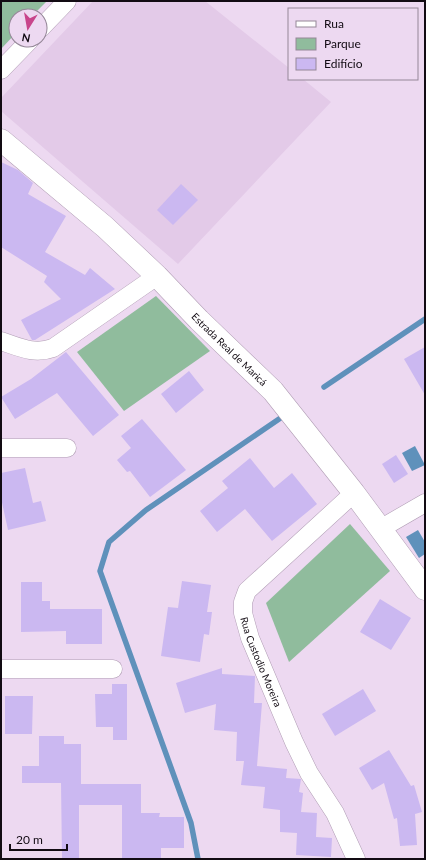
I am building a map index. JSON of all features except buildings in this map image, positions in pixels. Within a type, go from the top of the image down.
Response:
[{"type":"main road","name":"Estrada Real de Maricá","points":[[1,140],[99,222],[157,276],[199,320],[273,391],[354,493],[425,589]]},
{"type":"street","points":[[48,21],[67,1]]},
{"type":"street","points":[[1,70],[22,48]]},
{"type":"street","points":[[1,341],[36,352],[42,352],[53,348],[157,276]]},
{"type":"street","points":[[1,448],[67,448]]},
{"type":"street","name":"Rua Custodio Moreira","points":[[354,493],[247,591],[243,602],[243,613],[250,638],[294,742],[309,772],[336,813],[356,859]]},
{"type":"street","points":[[380,529],[425,503]]},
{"type":"street","points":[[1,669],[113,669]]},
{"type":"shaded area","points":[[93,1],[205,1],[288,67],[288,80],[304,80],[331,102],[178,264],[1,111],[1,98]]},
{"type":"green space","points":[[1,1],[47,1],[40,8],[8,8],[8,42],[1,49]]},
{"type":"green space","points":[[156,296],[210,351],[124,411],[77,352]]},
{"type":"green space","points":[[350,524],[390,571],[289,662],[266,603]]},
{"type":"water","points":[[415,446],[425,465],[412,471],[402,453]]},
{"type":"water","points":[[418,530],[425,542],[425,554],[419,558],[406,537]]},
{"type":"waterway","points":[[324,387],[425,319]]},
{"type":"waterway","points":[[198,859],[191,823],[100,571],[109,542],[146,510],[282,417]]}]
